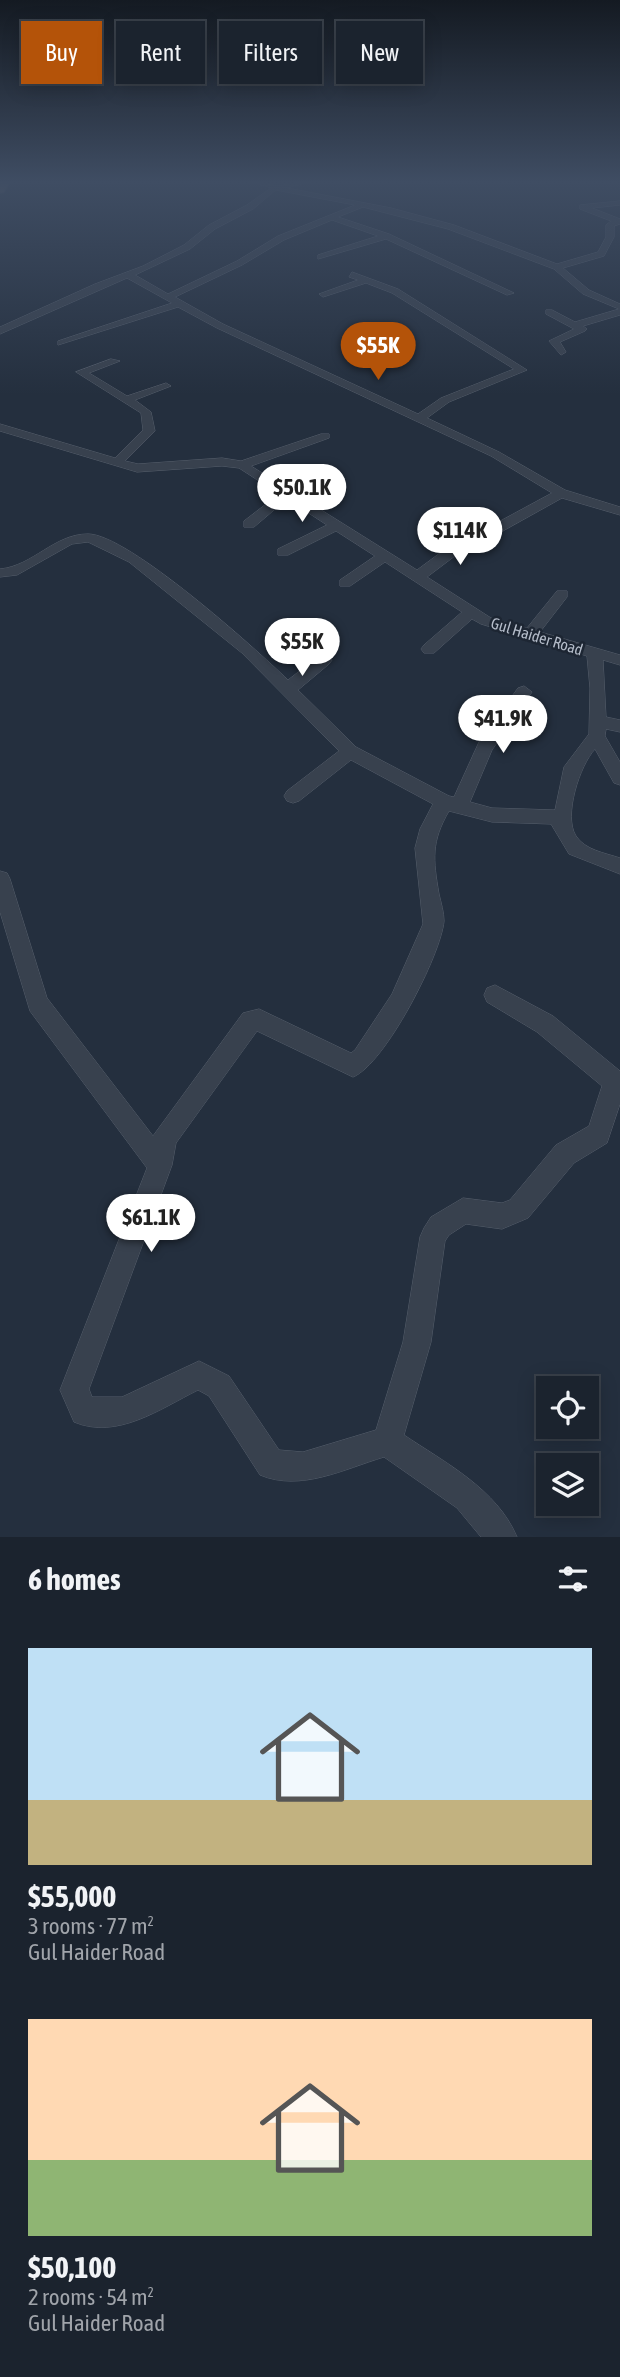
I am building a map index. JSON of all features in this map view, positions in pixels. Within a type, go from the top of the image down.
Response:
[{"type":"street","points":[[0,331],[177,252]]},
{"type":"street","points":[[61,343],[172,301],[193,284],[264,252]]},
{"type":"street","points":[[321,257],[337,252]]},
{"type":"street","points":[[420,252],[510,293]]},
{"type":"street","points":[[517,252],[557,267],[586,292],[620,310]]},
{"type":"street","points":[[557,267],[602,252]]},
{"type":"street","points":[[128,275],[172,301],[495,454],[561,493],[620,511]]},
{"type":"street","points":[[352,275],[395,291],[470,335],[522,370],[445,400],[418,418]]},
{"type":"street","points":[[323,294],[367,280]]},
{"type":"street","points":[[575,325],[620,310]]},
{"type":"street","points":[[549,312],[582,330],[553,343],[561,352]]},
{"type":"street","points":[[116,361],[82,373],[146,412],[149,431],[117,462]]},
{"type":"street","points":[[128,399],[166,386]]},
{"type":"street","points":[[0,427],[137,468],[222,462],[242,465],[325,436]]},
{"type":"street","name":"Gul Haider Road","points":[[242,465],[486,621],[620,660]]},
{"type":"street","points":[[417,578],[489,529],[561,493]]},
{"type":"street","points":[[249,524],[286,494]]},
{"type":"street","points":[[283,552],[336,526]]},
{"type":"street","points":[[0,573],[12,572],[69,540],[90,538],[134,559],[247,649],[350,752],[451,804],[492,814],[555,817],[563,824]]},
{"type":"street","points":[[345,583],[384,556]]},
{"type":"street","points":[[530,634],[562,594]]},
{"type":"street","points":[[429,649],[471,612]]},
{"type":"street","points":[[594,653],[598,688],[597,728],[620,778]]},
{"type":"street","points":[[287,690],[324,660]]},
{"type":"street","points":[[387,1441],[303,1467],[271,1464],[219,1386],[199,1375],[124,1412],[84,1412],[74,1390],[160,1165],[164,1138],[251,1021],[259,1020],[353,1066],[363,1061],[398,1007],[434,922],[422,853],[425,835],[451,804],[485,747],[524,692]]},
{"type":"street","points":[[597,728],[620,726]]},
{"type":"street","points":[[597,728],[569,770],[564,835],[575,850],[620,866]]},
{"type":"street","points":[[293,796],[350,752]]},
{"type":"street","points":[[1,886],[38,1004],[160,1165]]},
{"type":"street","points":[[387,1441],[417,1342],[433,1237],[440,1226],[463,1211],[502,1216],[519,1209],[565,1154],[598,1134],[617,1085],[545,1024],[495,995]]},
{"type":"street","points":[[387,1441],[468,1497],[500,1537]]}]
